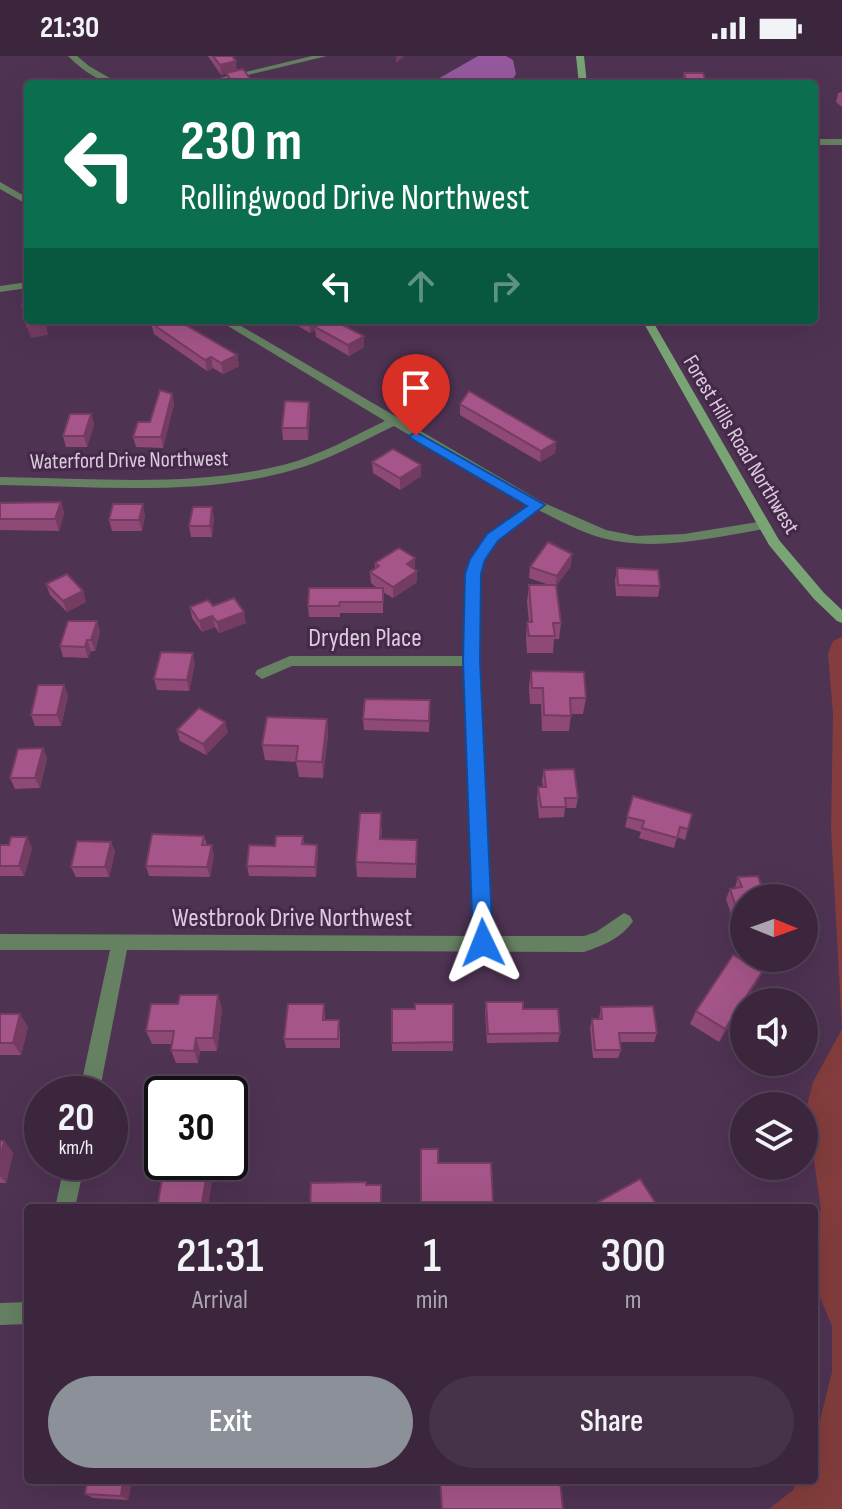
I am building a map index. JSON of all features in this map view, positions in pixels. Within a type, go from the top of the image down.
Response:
[{"type":"main road","points":[[580,56],[583,80]]},
{"type":"main road","name":"Forest Hills Road Northwest","points":[[649,324],[764,525],[819,596],[842,618]]},
{"type":"street","points":[[72,56],[108,80]]},
{"type":"street","points":[[211,80],[253,66],[323,56]]},
{"type":"street","points":[[818,142],[842,142]]},
{"type":"street","points":[[0,185],[24,200]]},
{"type":"street","points":[[0,289],[24,286]]},
{"type":"street","points":[[230,324],[537,505],[603,534],[636,540],[684,538],[764,525]]},
{"type":"street","name":"Waterford Drive Northwest","points":[[0,481],[190,482],[233,478],[307,462],[392,422]]},
{"type":"street","points":[[483,943],[472,661],[473,574],[477,559],[492,538],[537,505]]},
{"type":"street","name":"Dryden Place","points":[[262,674],[290,661],[472,661]]},
{"type":"street","name":"Westbrook Drive Northwest","points":[[0,942],[584,944],[602,938],[624,921]]},
{"type":"street","points":[[93,1076],[120,943]]},
{"type":"street","points":[[66,1204],[71,1180]]},
{"type":"street","points":[[0,1314],[24,1313]]},
{"type":"shaded area","points":[[478,56],[506,56],[513,60],[516,74],[512,80],[436,80]]},
{"type":"shaded area","points":[[842,637],[842,1029],[831,829],[833,714],[828,654],[833,641]]},
{"type":"shaded area","points":[[842,1029],[842,1509],[769,1509],[796,1484],[818,1484],[818,1429],[832,1372],[832,1326],[818,1293],[818,1214],[821,1210],[817,1180],[818,1092],[810,1092]]},
{"type":"building","points":[[213,56],[232,56],[236,61],[220,65]]},
{"type":"building","points":[[243,69],[251,80],[231,80],[226,73]]},
{"type":"building","points":[[684,73],[703,73],[706,80],[686,80]]},
{"type":"building","points":[[152,324],[184,324],[237,355],[221,363],[211,357],[205,360]]},
{"type":"building","points":[[341,324],[364,336],[348,345],[315,327]]},
{"type":"building","points":[[160,390],[172,394],[161,437],[133,437],[138,422],[150,422]]},
{"type":"building","points":[[469,391],[556,442],[541,451],[460,404]]},
{"type":"building","points":[[285,401],[309,402],[307,428],[282,428]]},
{"type":"building","points":[[70,414],[91,414],[84,436],[63,436]]},
{"type":"building","points":[[393,449],[421,465],[400,478],[372,462]]},
{"type":"building","points":[[61,502],[55,519],[0,519],[0,503]]},
{"type":"building","points":[[113,504],[143,504],[139,520],[109,520]]},
{"type":"building","points":[[193,507],[212,507],[210,526],[189,526]]},
{"type":"building","points":[[548,542],[572,554],[557,576],[530,567]]},
{"type":"building","points":[[399,548],[415,558],[407,564],[417,571],[393,587],[370,572],[379,566],[375,563]]},
{"type":"building","points":[[617,568],[658,570],[660,586],[618,585]]},
{"type":"building","points":[[67,574],[83,591],[63,601],[46,584]]},
{"type":"building","points":[[529,585],[556,585],[561,623],[553,623],[555,636],[529,636],[527,622],[532,622]]},
{"type":"building","points":[[309,588],[383,588],[383,602],[308,606]]},
{"type":"building","points":[[234,598],[244,612],[217,622],[212,616],[199,621],[190,607],[208,600],[213,606]]},
{"type":"building","points":[[68,621],[97,621],[91,640],[87,640],[85,647],[60,646]]},
{"type":"building","points":[[161,652],[193,653],[187,680],[154,679]]},
{"type":"building","points":[[531,671],[584,672],[586,698],[570,698],[571,716],[544,715],[543,688],[532,688]]},
{"type":"building","points":[[38,685],[64,685],[57,715],[31,715]]},
{"type":"building","points":[[365,699],[430,700],[429,721],[363,719]]},
{"type":"building","points":[[199,708],[225,722],[203,744],[177,730]]},
{"type":"building","points":[[267,717],[327,719],[322,762],[296,761],[298,746],[262,745]]},
{"type":"building","points":[[43,748],[35,778],[10,778],[18,749]]},
{"type":"building","points":[[574,769],[578,798],[565,798],[566,807],[541,807],[538,787],[546,787],[544,770]]},
{"type":"building","points":[[633,796],[692,814],[688,829],[680,827],[677,838],[642,828],[644,821],[627,817]]},
{"type":"building","points":[[360,813],[381,813],[380,839],[417,840],[416,864],[356,862]]},
{"type":"building","points":[[152,834],[204,836],[202,845],[212,845],[207,867],[146,866]]},
{"type":"building","points":[[276,836],[303,836],[302,844],[317,845],[315,867],[247,866],[249,845],[275,846]]},
{"type":"building","points":[[11,837],[27,837],[19,866],[0,866],[0,845],[9,845]]},
{"type":"building","points":[[77,841],[111,842],[105,867],[71,867]]},
{"type":"building","points":[[758,876],[761,884],[741,884],[738,877]]},
{"type":"building","points":[[730,960],[730,972],[762,972],[752,988],[730,988],[730,1021],[725,1029],[696,1011]]},
{"type":"building","points":[[180,995],[218,995],[213,1038],[196,1038],[194,1051],[171,1050],[174,1031],[146,1031],[151,1004],[178,1004]]},
{"type":"building","points":[[486,1002],[523,1002],[523,1009],[558,1009],[560,1033],[488,1034]]},
{"type":"building","points":[[288,1004],[324,1004],[323,1020],[339,1020],[338,1039],[284,1039]]},
{"type":"building","points":[[415,1004],[453,1004],[453,1042],[392,1043],[392,1009],[415,1009]]},
{"type":"building","points":[[653,1006],[657,1033],[619,1033],[621,1050],[595,1050],[592,1019],[602,1019],[601,1007]]},
{"type":"building","points":[[0,1014],[20,1014],[13,1043],[0,1043]]},
{"type":"building","points":[[421,1149],[438,1149],[438,1163],[491,1163],[493,1202],[421,1202]]},
{"type":"building","points":[[640,1179],[656,1204],[597,1204]]},
{"type":"building","points":[[162,1180],[206,1180],[202,1204],[158,1204]]},
{"type":"building","points":[[366,1182],[366,1185],[381,1185],[381,1204],[310,1204],[311,1183]]},
{"type":"building","points":[[86,1484],[122,1484],[121,1496],[85,1494]]},
{"type":"building","points":[[440,1484],[560,1484],[563,1509],[442,1509]]},
{"type":"route","points":[[416,436],[537,505],[492,538],[477,559],[473,574],[472,661],[483,943]]}]
